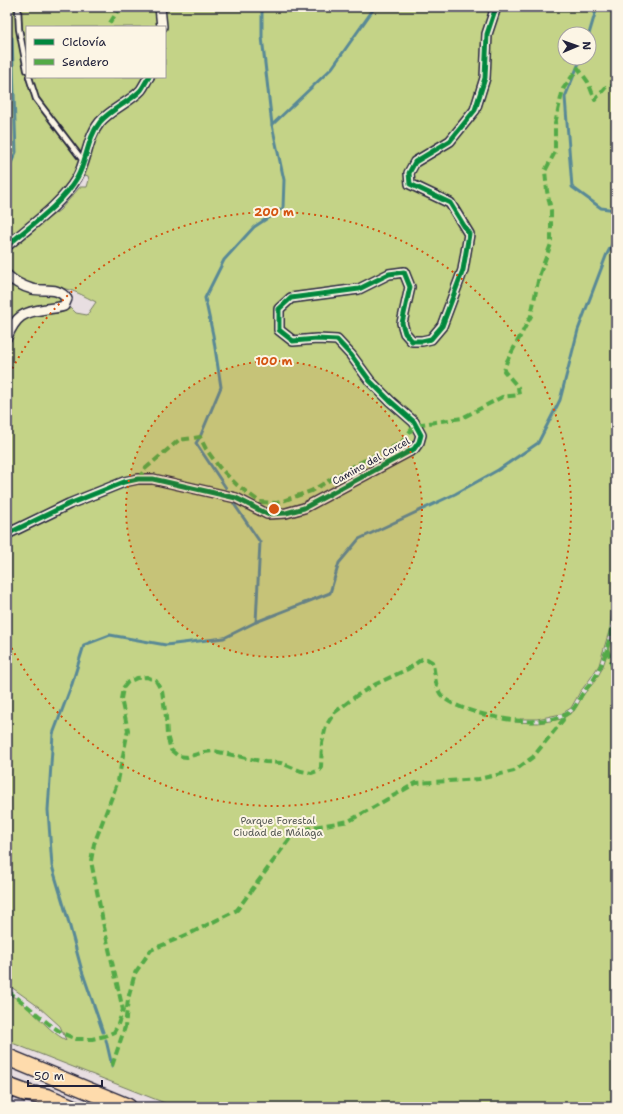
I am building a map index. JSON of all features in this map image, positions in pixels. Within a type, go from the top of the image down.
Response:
[{"type":"highway","points":[[7,1057],[128,1107]]},
{"type":"highway","points":[[7,1086],[26,1093],[47,1097],[71,1107]]},
{"type":"highway","points":[[26,1093],[45,1107]]},
{"type":"street","points":[[160,7],[162,26]]},
{"type":"street","name":"Camino del Corcel","points":[[7,534],[70,504],[124,482],[138,479],[153,479],[236,498],[252,508],[267,514],[286,513],[304,508],[414,449],[419,442],[421,435],[414,422],[370,381],[351,355],[337,340],[317,339],[292,341],[279,330],[279,309],[291,298],[358,289],[389,274],[404,272],[410,287],[402,323],[405,333],[412,341],[422,341],[431,339],[442,326],[463,270],[469,234],[450,203],[410,184],[409,173],[415,162],[450,141],[475,110],[484,78],[487,34],[496,7]]},
{"type":"street","points":[[7,246],[65,196],[78,177],[92,136],[100,122],[140,91],[148,78]]},
{"type":"street","points":[[7,275],[16,283],[24,286],[34,289],[56,290],[63,293],[67,299],[64,306],[44,309],[20,316],[13,323],[7,337]]},
{"type":"lane","points":[[18,7],[19,29],[26,65]]},
{"type":"lane","points":[[29,78],[36,99],[84,162]]},
{"type":"green space","name":"Parque Forestal Ciudad de Málaga","points":[[12,7],[616,7],[616,609],[611,611],[610,628],[599,665],[571,708],[561,714],[537,719],[520,719],[515,722],[538,723],[562,719],[574,711],[602,669],[616,626],[616,1107],[175,1107],[7,1041],[7,994],[22,1002],[51,1029],[66,1040],[60,1026],[39,1007],[7,984],[7,539],[71,508],[126,486],[139,483],[155,484],[189,491],[192,483],[150,475],[7,531],[7,349],[15,330],[23,320],[28,317],[58,313],[71,308],[76,313],[87,315],[96,302],[66,289],[42,287],[25,283],[15,277],[8,269],[7,256],[12,245],[60,210],[80,187],[87,187],[89,180],[88,176],[76,172],[67,187],[50,208],[7,242],[7,24],[9,24]]},
{"type":"green space","points":[[7,280],[37,294],[59,296],[60,299],[58,303],[36,307],[7,329]]},
{"type":"waterway","points":[[226,488],[196,443],[200,437],[221,387],[213,335],[205,298],[224,260],[254,227],[283,208],[284,180],[272,125],[262,37],[262,7]]},
{"type":"waterway","points":[[272,125],[332,68],[375,7]]},
{"type":"waterway","points":[[591,26],[597,7]]},
{"type":"waterway","points":[[7,167],[10,165],[16,152],[12,38]]},
{"type":"waterway","points":[[578,66],[565,97],[572,187],[601,208],[616,210]]},
{"type":"waterway","points":[[103,1032],[82,971],[52,866],[48,810],[53,734],[72,684],[84,645],[110,635],[166,645],[224,638],[256,622],[330,593],[339,563],[359,539],[455,494],[498,470],[538,443],[560,400],[578,330],[606,256],[616,237]]},
{"type":"waterway","points":[[234,504],[260,542],[256,622]]},
{"type":"waterway","points":[[106,1040],[112,1066]]},
{"type":"marked path","points":[[110,23],[120,7]]},
{"type":"marked path","points":[[138,479],[146,468],[179,440],[200,437],[206,449],[219,467],[237,485],[260,502],[277,503],[311,491],[357,464],[401,443],[415,425],[462,418],[502,397],[519,395],[518,387],[504,371],[507,361],[531,316],[539,276],[551,244],[551,210],[545,171],[555,152],[555,124],[563,89],[578,68],[588,82],[595,100],[606,87],[616,85]]},
{"type":"marked path","points":[[7,991],[49,1024],[62,1033],[76,1039],[92,1039],[105,1036],[114,1032],[117,1027],[123,1010],[91,861],[94,844],[118,781],[128,730],[121,699],[123,688],[128,682],[137,678],[147,677],[156,681],[162,691],[167,735],[171,750],[178,756],[187,757],[214,751],[265,762],[281,763],[301,771],[312,773],[320,770],[322,743],[326,726],[334,713],[356,696],[376,684],[408,669],[422,659],[427,659],[432,662],[436,684],[442,696],[449,702],[460,707],[487,715],[528,721],[542,721],[556,718],[568,713],[575,707],[586,689],[593,681],[602,664],[614,615],[616,615]]},
{"type":"marked path","points":[[607,649],[616,684]]},
{"type":"marked path","points":[[112,1066],[125,1027],[128,999],[135,973],[151,950],[191,933],[237,910],[291,837],[313,827],[349,821],[416,783],[479,779],[514,771],[533,757],[563,720],[562,716]]},
{"type":"cycle path","points":[[7,534],[69,504],[124,482],[138,479],[153,479],[236,498],[267,514],[286,513],[304,508],[414,449],[419,442],[421,435],[414,422],[370,381],[351,355],[337,340],[317,339],[293,341],[279,330],[279,309],[291,298],[359,289],[389,274],[404,272],[410,287],[402,323],[405,333],[412,341],[422,341],[431,339],[442,326],[463,270],[469,234],[450,203],[410,184],[409,173],[415,162],[450,141],[475,110],[485,78],[487,34],[496,7]]},
{"type":"cycle path","points":[[7,246],[45,215],[70,188],[77,178],[92,135],[100,122],[104,117],[137,94],[148,78]]}]
